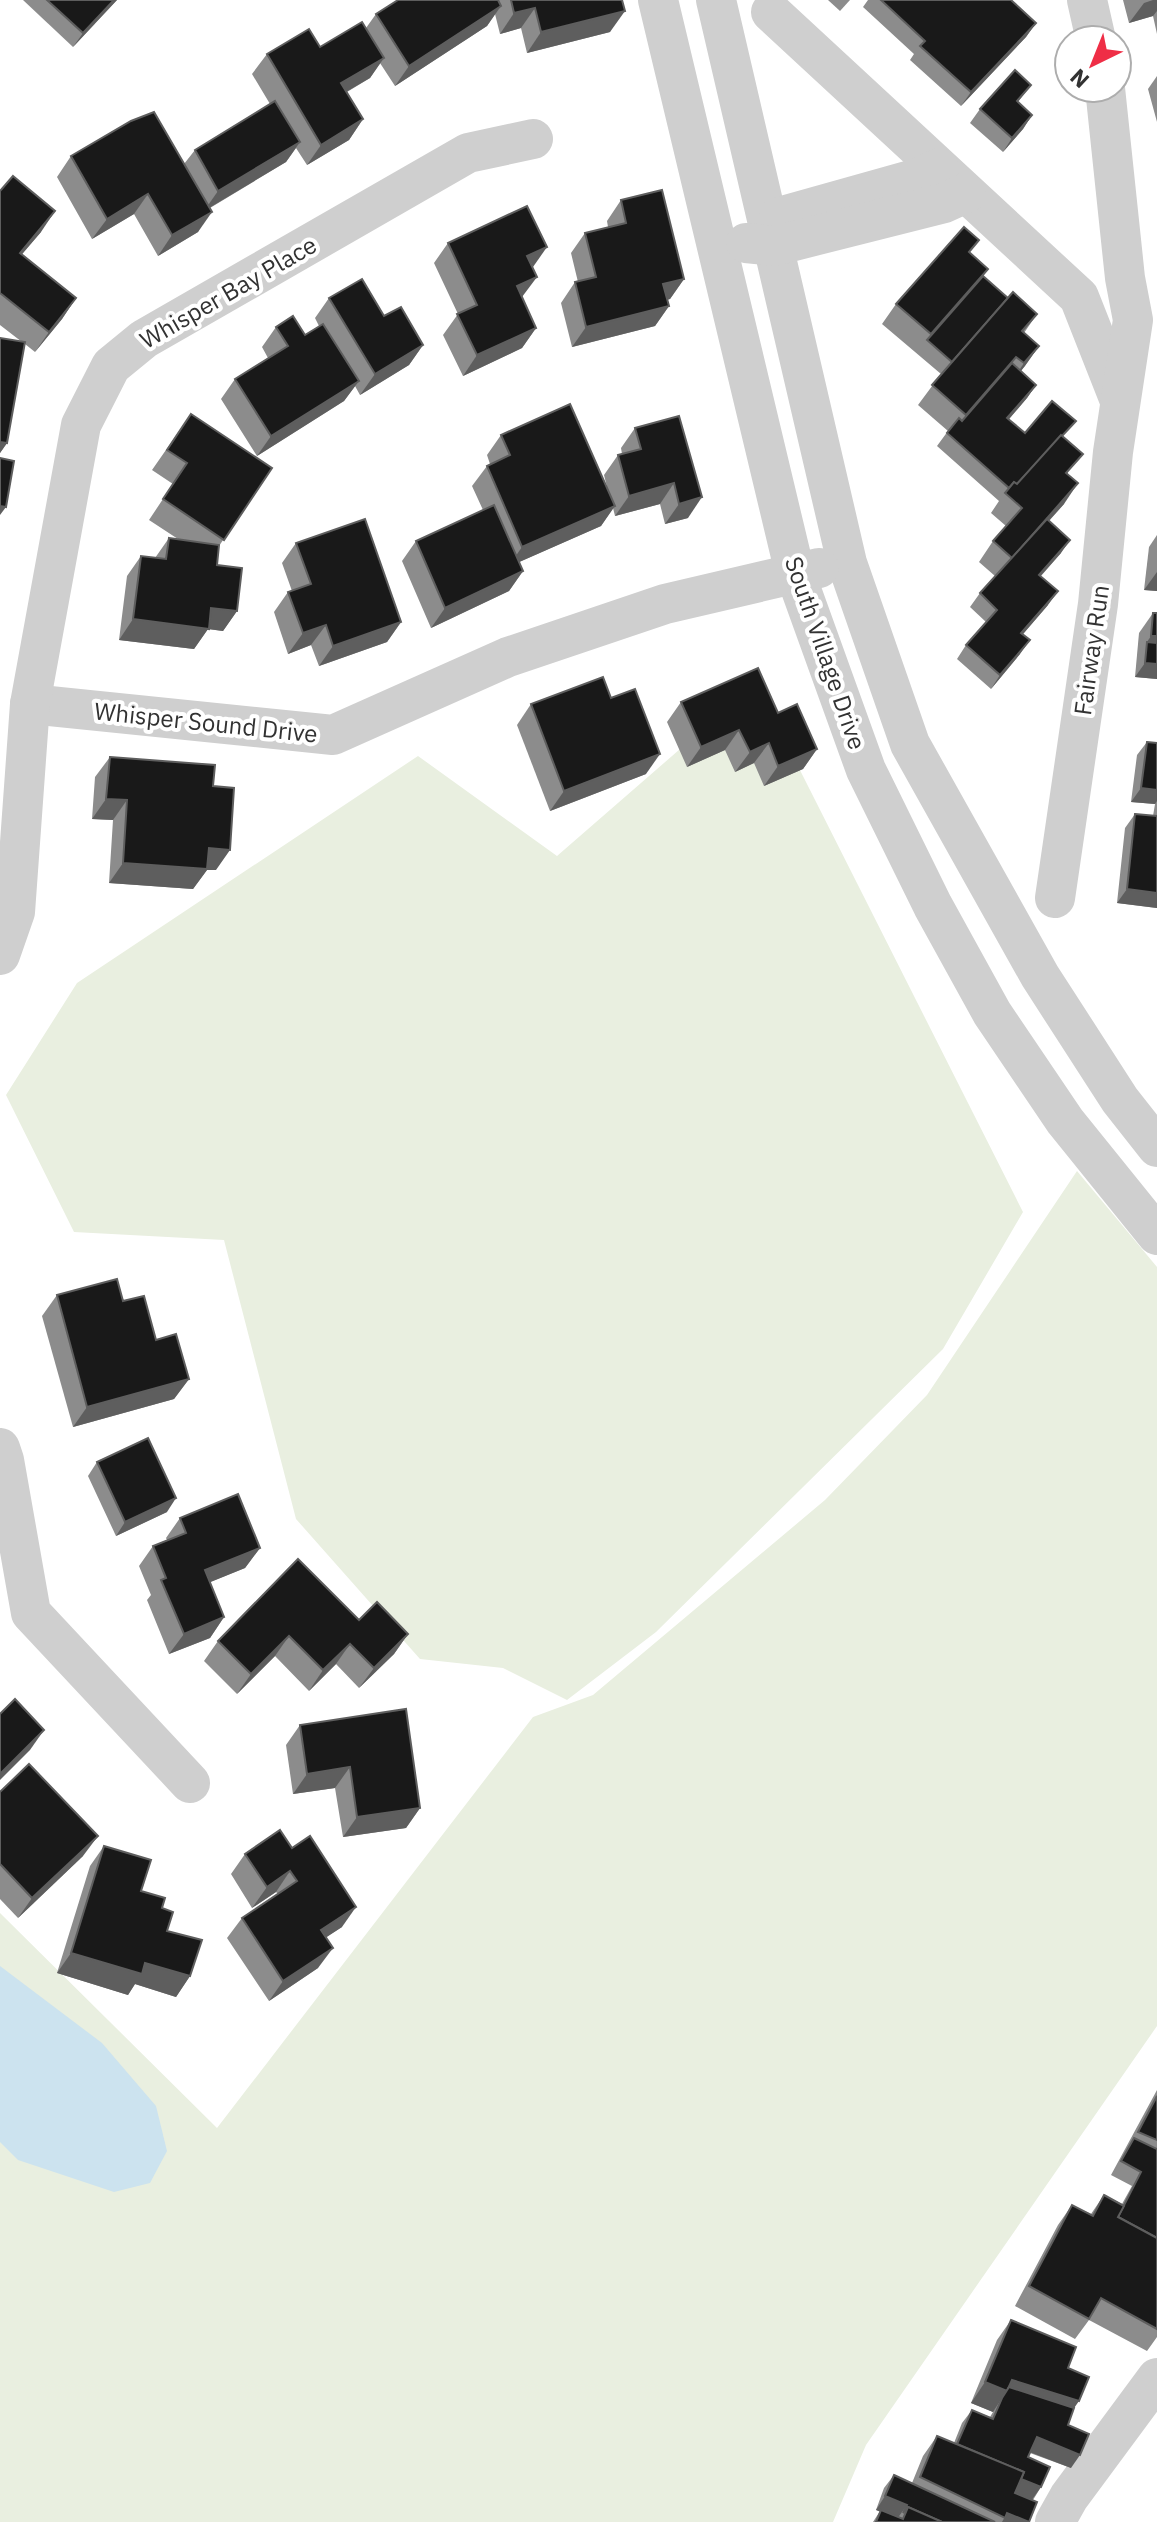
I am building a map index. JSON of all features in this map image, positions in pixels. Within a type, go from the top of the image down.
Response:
[{"type":"street","name":"South Village Drive","points":[[658,0],[795,573],[866,770],[940,920],[992,1013],[1065,1121],[1157,1235]]},
{"type":"street","name":"South Village Drive","points":[[716,0],[847,563],[910,744],[1040,976],[1120,1100],[1157,1147]]},
{"type":"street","points":[[1087,0],[1092,24]]},
{"type":"street","name":"Fairway Run","points":[[771,12],[1079,297],[1120,401]]},
{"type":"street","name":"Fairway Run","points":[[1055,898],[1098,604],[1120,401],[1133,320],[1125,278],[1107,104]]},
{"type":"street","name":"Whisper Bay Place","points":[[30,704],[81,425],[111,366],[144,339],[468,153],[533,139]]},
{"type":"street","points":[[714,239],[771,233],[918,178],[952,180]]},
{"type":"street","points":[[1079,297],[1125,278]]},
{"type":"street","name":"Whisper Sound Drive","points":[[30,704],[333,735],[522,652],[665,604],[847,563]]},
{"type":"street","points":[[0,955],[15,912],[30,704]]},
{"type":"street","points":[[0,1448],[31,1613],[190,1783]]},
{"type":"street","points":[[1055,2522],[1069,2497],[1157,2378]]},
{"type":"green space","points":[[756,683],[1023,1212],[943,1349],[656,1632],[567,1700],[503,1668],[420,1659],[296,1519],[224,1240],[74,1232],[6,1095],[77,983],[418,756],[557,856]]},
{"type":"green space","points":[[1077,1171],[1157,1267],[1157,2026],[866,2445],[833,2522],[0,2522],[0,1913],[217,2128],[533,1717],[593,1695],[825,1500],[927,1395]]},
{"type":"water","points":[[0,1966],[102,2043],[156,2106],[167,2151],[150,2183],[114,2192],[18,2160],[0,2142]]},
{"type":"building","points":[[47,0],[114,0],[83,33]]},
{"type":"building","points":[[398,0],[498,0],[501,6],[409,66],[376,14]]},
{"type":"building","points":[[511,0],[622,0],[625,11],[541,32],[535,8],[514,13]]},
{"type":"building","points":[[881,0],[1011,0],[1036,23],[971,92],[920,46],[925,41]]},
{"type":"building","points":[[362,22],[384,58],[341,83],[363,119],[321,145],[267,54],[309,29],[320,47]]},
{"type":"building","points":[[1015,70],[1031,85],[1017,101],[1032,115],[1012,138],[980,109]]},
{"type":"building","points":[[275,101],[300,142],[218,191],[195,150]]},
{"type":"building","points":[[154,112],[212,212],[172,235],[148,194],[107,219],[71,156],[131,121]]},
{"type":"building","points":[[13,176],[55,211],[20,253],[76,298],[49,332],[0,293],[0,191]]},
{"type":"building","points":[[662,190],[684,279],[663,284],[669,306],[586,327],[575,282],[596,277],[585,233],[626,223],[621,200]]},
{"type":"building","points":[[527,206],[547,247],[527,256],[537,277],[517,286],[536,328],[477,355],[457,314],[477,305],[448,243]]},
{"type":"building","points":[[964,227],[979,240],[969,252],[988,269],[931,334],[896,304]]},
{"type":"building","points":[[983,276],[1008,298],[952,362],[927,340]]},
{"type":"building","points":[[362,279],[384,316],[401,307],[423,345],[375,374],[329,298]]},
{"type":"building","points":[[1013,292],[1037,314],[1022,331],[1039,346],[1024,363],[1016,357],[966,415],[932,385]]},
{"type":"building","points":[[293,316],[305,335],[323,324],[359,381],[271,436],[235,379],[288,346],[276,327]]},
{"type":"building","points":[[0,338],[25,342],[7,443],[0,442]]},
{"type":"building","points":[[1012,363],[1036,385],[1007,418],[1025,433],[1052,401],[1076,421],[1017,484],[1014,482],[1009,488],[947,433],[959,418],[962,421]]},
{"type":"building","points":[[570,404],[615,506],[522,547],[487,466],[510,455],[501,435]]},
{"type":"building","points":[[191,414],[272,468],[224,540],[163,499],[187,463],[167,450]]},
{"type":"building","points":[[679,416],[702,497],[679,504],[674,483],[629,496],[618,455],[641,449],[635,428]]},
{"type":"building","points":[[1061,435],[1083,454],[1066,473],[1078,483],[1012,558],[993,541],[1022,508],[1005,493]]},
{"type":"building","points":[[0,458],[14,461],[6,507],[0,506]]},
{"type":"building","points":[[494,505],[523,571],[445,608],[416,541]]},
{"type":"building","points":[[365,519],[401,622],[333,646],[326,625],[303,633],[288,592],[311,584],[296,543]]},
{"type":"building","points":[[1047,519],[1070,540],[1039,575],[1058,591],[1021,633],[1030,640],[1000,675],[966,645],[997,610],[980,593]]},
{"type":"building","points":[[169,538],[219,545],[217,565],[242,568],[237,611],[211,608],[209,629],[133,619],[141,556],[166,559]]},
{"type":"building","points":[[1153,613],[1157,613],[1157,636],[1151,636]]},
{"type":"building","points":[[1147,642],[1157,643],[1157,664],[1145,663]]},
{"type":"building","points":[[758,668],[778,713],[797,704],[817,749],[778,766],[769,743],[750,752],[739,730],[701,747],[681,702]]},
{"type":"building","points":[[603,677],[611,698],[635,689],[660,754],[564,791],[531,704]]},
{"type":"building","points":[[1147,742],[1157,743],[1157,790],[1141,788]]},
{"type":"building","points":[[110,757],[215,765],[213,786],[234,788],[230,850],[209,848],[207,869],[123,863],[127,800],[106,799]]},
{"type":"building","points":[[1135,814],[1157,816],[1157,893],[1127,889]]},
{"type":"building","points":[[117,1279],[123,1301],[144,1296],[156,1340],[176,1334],[189,1379],[87,1407],[57,1295]]},
{"type":"building","points":[[148,1438],[176,1498],[125,1522],[97,1462]]},
{"type":"building","points":[[238,1494],[260,1548],[205,1570],[224,1617],[184,1634],[161,1580],[166,1578],[153,1546],[186,1533],[180,1518]]},
{"type":"building","points":[[298,1559],[359,1620],[377,1602],[408,1634],[374,1668],[350,1644],[323,1670],[289,1636],[251,1674],[218,1641]]},
{"type":"building","points":[[15,1699],[44,1730],[0,1774],[0,1714]]},
{"type":"building","points":[[406,1709],[420,1808],[357,1817],[350,1767],[307,1774],[300,1725]]},
{"type":"building","points":[[29,1764],[98,1836],[32,1898],[0,1864],[0,1792]]},
{"type":"building","points":[[280,1830],[292,1848],[310,1836],[356,1907],[321,1930],[333,1948],[283,1981],[242,1918],[297,1881],[290,1871],[267,1887],[245,1854]]},
{"type":"building","points":[[104,1846],[151,1860],[141,1891],[165,1898],[162,1908],[173,1912],[167,1931],[202,1940],[190,1976],[145,1963],[142,1974],[71,1953]]},
{"type":"building","points":[[1157,2096],[1157,2140],[1138,2132]]},
{"type":"building","points":[[1134,2138],[1157,2149],[1157,2238],[1118,2217],[1141,2172],[1121,2161]]},
{"type":"building","points":[[1104,2195],[1124,2206],[1118,2217],[1157,2238],[1157,2329],[1101,2298],[1089,2319],[1029,2286],[1072,2205],[1093,2216]]},
{"type":"building","points":[[1011,2320],[1076,2347],[1068,2368],[1089,2377],[1079,2401],[1012,2380],[1007,2391],[985,2382]]},
{"type":"building","points":[[1009,2387],[1074,2408],[1068,2425],[1089,2434],[1080,2455],[1037,2437],[1028,2457],[1050,2467],[1041,2487],[1021,2479],[1024,2472],[957,2444],[972,2410],[993,2419]]},
{"type":"building","points":[[937,2436],[1024,2472],[1015,2493],[1037,2502],[1029,2522],[1007,2513],[1005,2518],[920,2477]]},
{"type":"building","points":[[894,2475],[995,2522],[942,2522],[908,2507],[903,2513],[907,2505],[885,2496]]},
{"type":"building","points":[[908,2507],[942,2522],[876,2522],[881,2510],[903,2519]]}]
